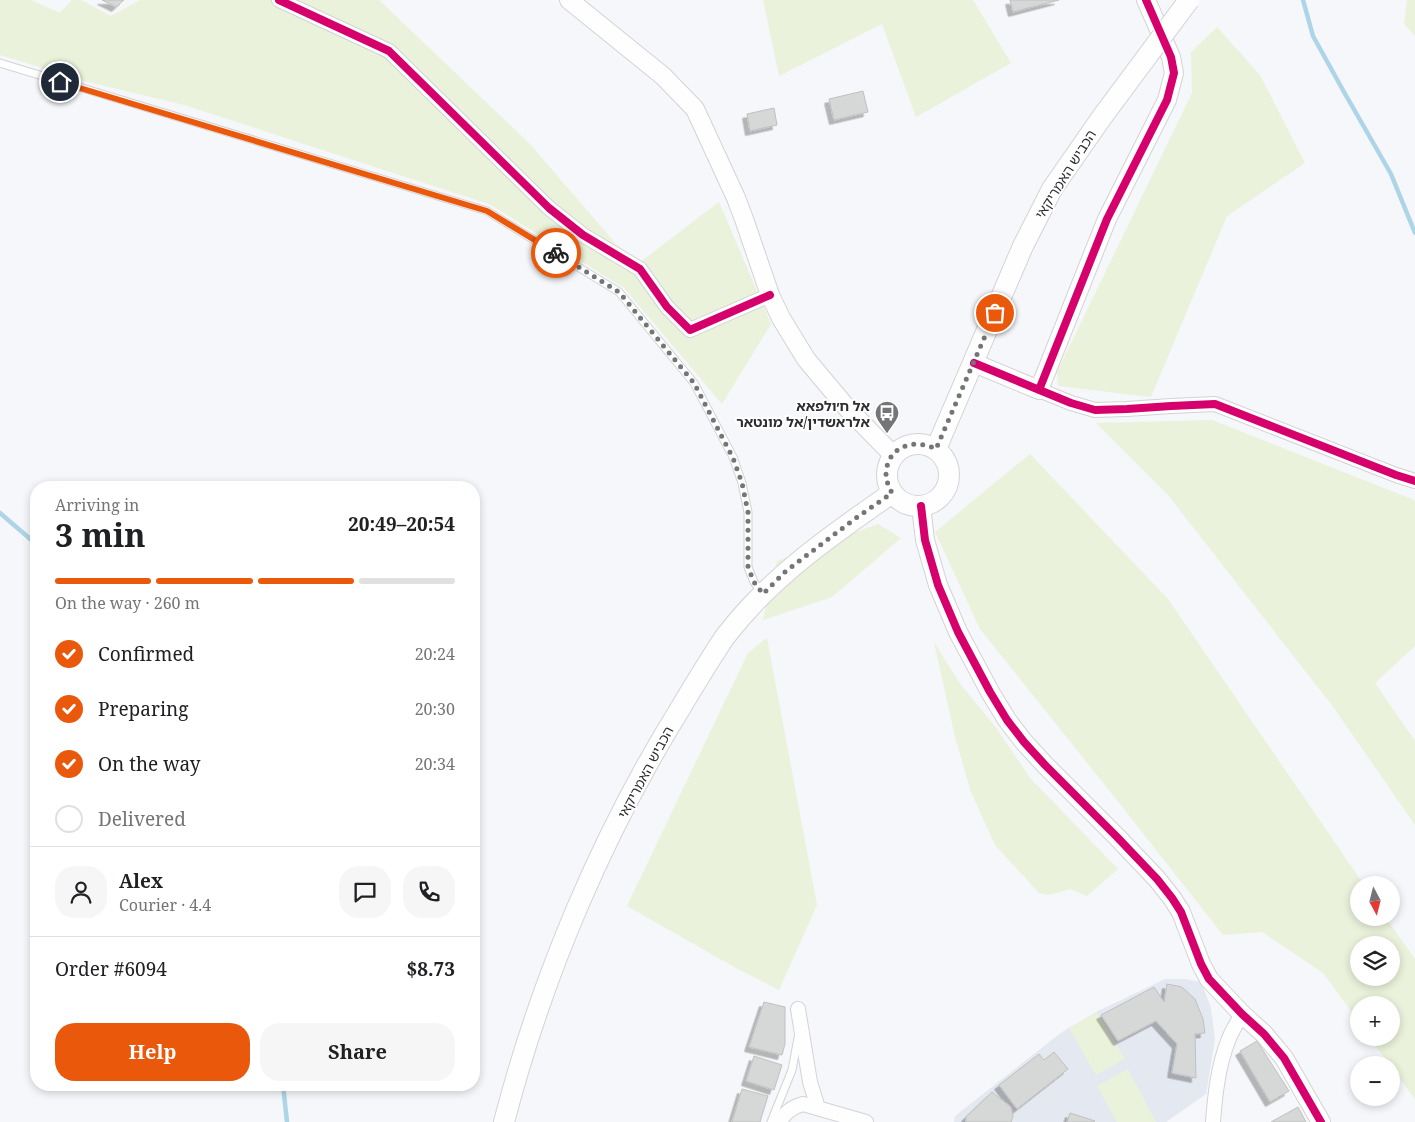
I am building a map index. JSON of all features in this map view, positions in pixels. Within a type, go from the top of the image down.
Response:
[{"type":"main road","name":"הכביש האמריקאי","points":[[936,449],[1023,246],[1052,189],[1102,117],[1189,0]]},
{"type":"main road","points":[[918,443],[936,449],[944,457],[948,466],[949,477],[946,488],[940,496],[931,503],[921,506],[905,503],[898,499],[892,493],[886,474],[888,463],[894,455],[900,448],[909,444],[918,443]]},
{"type":"main road","name":"הכביש האמריקאי","points":[[504,1122],[524,1048],[577,908],[610,836],[659,742],[727,633],[763,594],[786,571],[892,493]]},
{"type":"street","points":[[278,0],[389,51],[549,208],[583,234],[640,269],[667,307],[690,330],[770,295]]},
{"type":"street","points":[[569,0],[664,76],[695,109],[736,198],[770,295],[781,318],[806,359],[847,408],[894,455]]},
{"type":"street","points":[[1039,390],[1107,219],[1167,100],[1174,73],[1172,58],[1146,0]]},
{"type":"street","points":[[974,363],[1071,403],[1095,410],[1215,404],[1396,475],[1415,480]]},
{"type":"street","points":[[921,506],[925,540],[938,585],[958,632],[1007,720],[1045,765],[1124,844],[1167,892],[1181,912],[1201,964],[1209,979],[1264,1034],[1284,1058],[1321,1122]]},
{"type":"street","points":[[798,1009],[810,1082],[818,1108]]},
{"type":"street","points":[[1213,1122],[1221,1064],[1228,1040],[1242,1014]]},
{"type":"street","points":[[779,1122],[784,1114],[793,1107],[803,1104],[860,1121]]},
{"type":"lane","points":[[0,63],[487,211],[619,292],[694,383],[733,458],[742,483],[748,512],[748,567],[754,582],[763,594]]},
{"type":"lane","points":[[771,1122],[792,1070],[801,1025]]},
{"type":"shaded area","points":[[1165,979],[1185,979],[1201,982],[1211,1008],[1215,1039],[1206,1094],[1166,1122],[954,1122],[955,1116],[1062,1032],[1098,1011]]},
{"type":"green space","points":[[0,0],[31,0],[60,13],[72,0],[81,0],[111,16],[140,0],[379,0],[530,144],[635,266],[719,202],[771,324],[722,404],[624,288],[489,204],[184,105],[96,84],[0,55]]},
{"type":"green space","points":[[763,0],[973,0],[1011,63],[916,117],[882,24],[779,76]]},
{"type":"green space","points":[[1407,0],[1415,0],[1415,36],[1404,24]]},
{"type":"green space","points":[[1217,27],[1260,75],[1305,163],[1227,216],[1151,397],[1058,386],[1057,372],[1192,93],[1191,52]]},
{"type":"green space","points":[[1212,420],[1414,500],[1415,646],[1375,683],[1415,741],[1415,825],[1334,708],[1168,495],[1096,423]]},
{"type":"green space","points":[[1030,454],[1168,599],[1358,876],[1350,876],[1350,926],[1392,926],[1399,936],[1350,936],[1350,986],[1400,986],[1400,938],[1415,959],[1415,1099],[1400,1079],[1400,1056],[1383,1056],[1376,1046],[1400,1046],[1400,996],[1350,996],[1350,1010],[1323,973],[1262,932],[1223,935],[980,629],[935,532]]},
{"type":"green space","points":[[878,524],[901,538],[832,597],[763,620],[777,561]]},
{"type":"green space","points":[[767,638],[817,905],[779,990],[736,968],[627,906],[748,653]]},
{"type":"green space","points":[[934,642],[961,685],[994,725],[1031,779],[1118,869],[1087,896],[1070,889],[1049,895],[1039,893],[995,845],[971,792],[955,737]]},
{"type":"green space","points":[[1097,1012],[1125,1059],[1096,1075],[1069,1028]]},
{"type":"green space","points":[[1128,1069],[1156,1122],[1117,1122],[1097,1086]]},
{"type":"building","points":[[102,0],[124,0],[116,7]]},
{"type":"building","points":[[1010,0],[1059,0],[1013,12]]},
{"type":"building","points":[[863,91],[868,112],[834,120],[829,99]]},
{"type":"building","points":[[774,108],[777,125],[750,131],[747,114]]},
{"type":"building","points":[[1167,984],[1182,987],[1195,999],[1203,1019],[1205,1033],[1195,1034],[1196,1078],[1172,1073],[1177,1044],[1156,1021],[1118,1041],[1101,1015],[1154,987],[1164,1002]]},
{"type":"building","points":[[764,1002],[785,1007],[785,1044],[782,1055],[749,1047]]},
{"type":"building","points":[[1257,1041],[1289,1091],[1270,1102],[1240,1051]]},
{"type":"building","points":[[1054,1052],[1068,1069],[1017,1109],[999,1085],[1039,1054],[1044,1060]]},
{"type":"building","points":[[754,1056],[782,1065],[774,1090],[746,1081]]},
{"type":"building","points":[[742,1089],[768,1096],[760,1122],[732,1122]]},
{"type":"building","points":[[992,1092],[1011,1107],[1013,1116],[1011,1122],[966,1122],[966,1117]]},
{"type":"building","points":[[1298,1107],[1306,1122],[1271,1122]]},
{"type":"building","points":[[1070,1113],[1095,1121],[1067,1122]]},
{"type":"waterway","points":[[1303,0],[1313,36],[1391,174],[1415,233]]},
{"type":"waterway","points":[[0,513],[30,539]]},
{"type":"waterway","points":[[284,1091],[287,1122]]},
{"type":"cycle path","points":[[279,0],[389,51],[549,208],[583,235],[640,269],[667,307],[690,330],[770,295]]},
{"type":"cycle path","points":[[1039,390],[1107,219],[1167,100],[1174,73],[1171,57],[1146,0]]},
{"type":"cycle path","points":[[974,363],[1071,403],[1095,410],[1215,404],[1415,481]]},
{"type":"cycle path","points":[[921,506],[925,540],[938,585],[958,632],[1007,720],[1045,765],[1117,837],[1157,879],[1172,898],[1181,912],[1201,964],[1209,979],[1264,1034],[1284,1058],[1321,1122]]},
{"type":"way so far","points":[[556,253],[619,292],[694,383],[733,458],[742,483],[748,512],[748,567],[754,582],[763,594],[786,571],[892,493],[886,474],[888,463],[900,448],[918,443],[936,449],[995,313]]},
{"type":"place","name":"אל ח׳ולפאא אלראשדין/אל מונטאר","points":[[887,434]]},
{"type":"route","points":[[60,82],[487,211],[556,253]]}]
